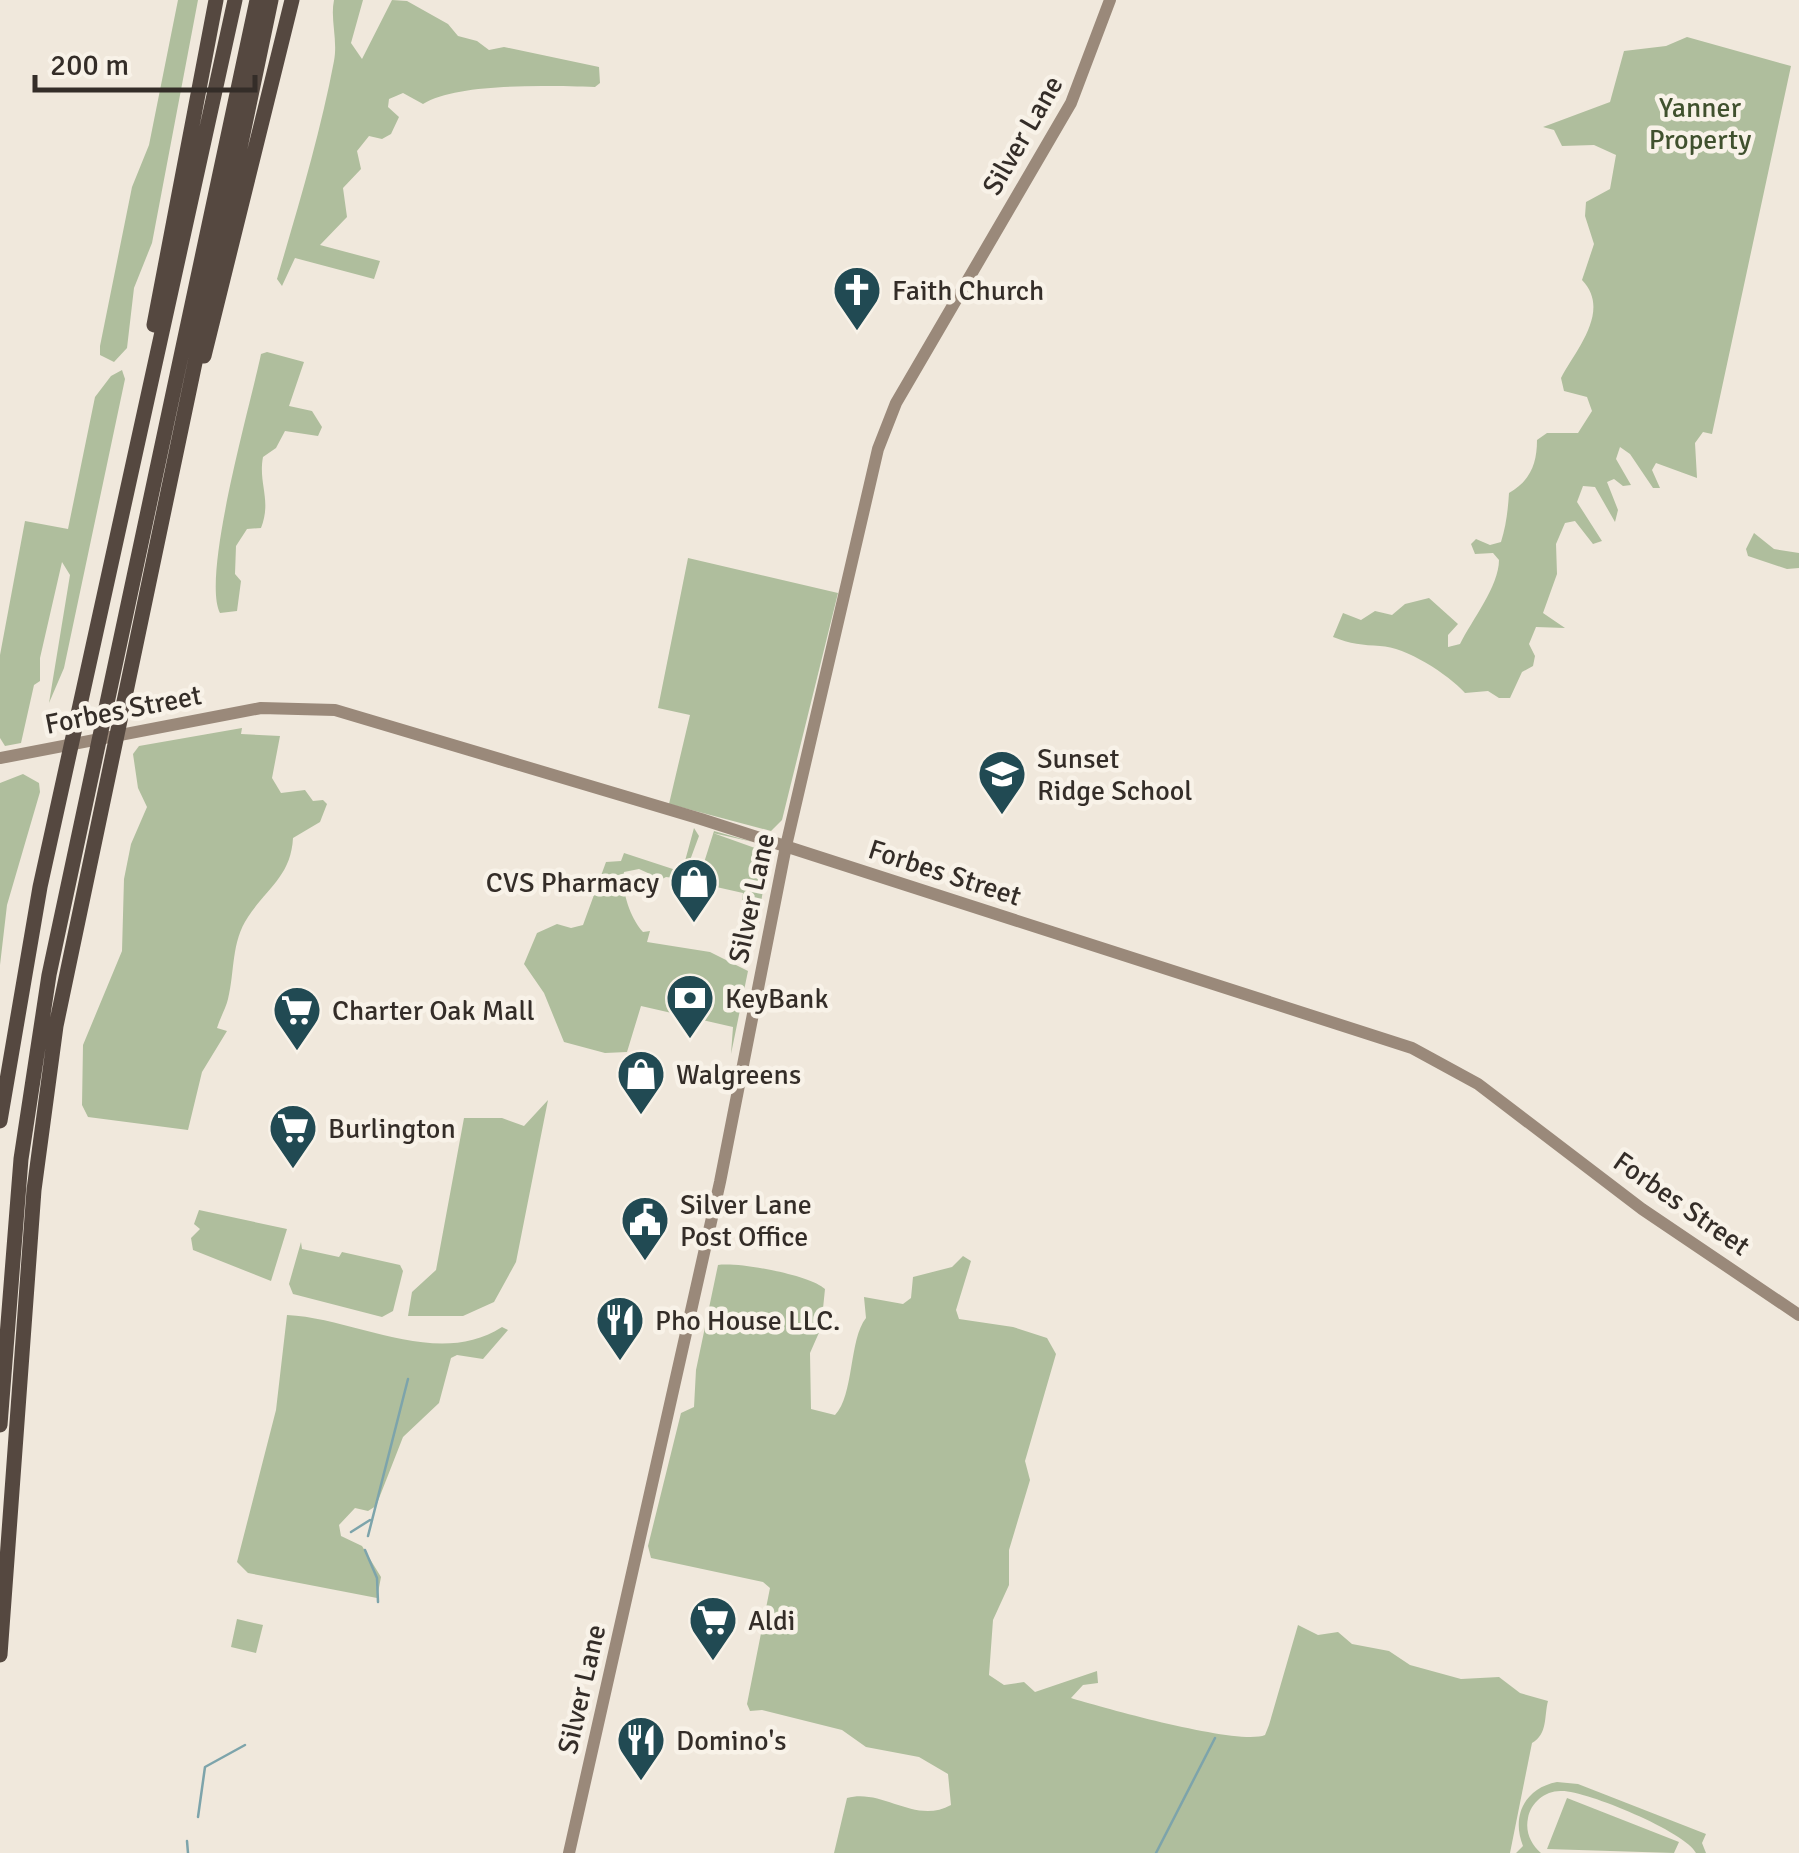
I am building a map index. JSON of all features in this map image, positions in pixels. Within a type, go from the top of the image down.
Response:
[{"type":"highway","points":[[155,368],[154,326],[216,0]]},
{"type":"highway","points":[[0,1121],[36,907],[235,0]]},
{"type":"highway","points":[[0,1318],[18,1122],[44,956],[247,0]]},
{"type":"highway","points":[[0,1425],[21,1159],[45,994],[257,0]]},
{"type":"highway","points":[[0,1655],[42,1116],[67,964],[271,0]]},
{"type":"highway","points":[[184,406],[206,349],[292,0]]},
{"type":"highway","points":[[160,348],[184,270],[231,76]]},
{"type":"main road","name":"Silver Lane","points":[[569,1853],[720,1182],[786,846],[878,449],[889,417],[1071,103],[1110,0]]},
{"type":"main road","name":"Forbes Street","points":[[0,758],[260,708],[335,710],[786,846],[1412,1048],[1478,1084],[1642,1209],[1799,1316]]},
{"type":"green space","points":[[178,0],[198,0],[152,243],[134,288],[127,348],[114,362],[100,355],[100,346],[132,187],[149,145]]},
{"type":"green space","points":[[334,0],[363,0],[351,43],[362,59],[392,0],[407,1],[448,24],[458,36],[477,41],[489,50],[504,47],[599,67],[600,83],[595,87],[481,89],[423,104],[403,93],[389,99],[388,107],[399,117],[391,134],[382,139],[369,136],[357,151],[361,169],[343,188],[347,217],[320,245],[380,261],[374,279],[295,258],[282,286],[277,279],[334,61]]},
{"type":"green space","name":"Yanner Property","points":[[1687,37],[1791,66],[1712,434],[1703,432],[1695,443],[1697,478],[1656,463],[1652,470],[1660,488],[1653,488],[1630,454],[1620,447],[1616,459],[1631,485],[1623,486],[1614,479],[1607,482],[1618,510],[1615,522],[1595,487],[1583,486],[1577,502],[1602,541],[1593,544],[1575,521],[1565,523],[1556,544],[1557,574],[1543,613],[1565,628],[1536,627],[1529,644],[1535,656],[1533,666],[1522,672],[1510,698],[1499,698],[1488,691],[1465,693],[1414,656],[1333,637],[1343,613],[1361,620],[1375,611],[1392,615],[1405,604],[1429,598],[1458,624],[1448,635],[1448,647],[1460,644],[1498,570],[1499,560],[1493,553],[1475,554],[1471,544],[1476,539],[1490,545],[1501,542],[1509,493],[1531,471],[1537,440],[1547,433],[1578,433],[1592,411],[1587,397],[1564,391],[1561,378],[1592,318],[1590,292],[1582,280],[1594,244],[1585,216],[1586,202],[1610,189],[1616,155],[1594,145],[1562,146],[1554,130],[1543,127],[1610,102],[1624,51],[1666,46]]},
{"type":"green space","points":[[267,352],[304,362],[289,406],[312,411],[322,427],[318,436],[285,431],[276,448],[263,457],[264,518],[261,528],[247,529],[236,546],[235,574],[241,581],[237,611],[220,613],[216,593],[222,528],[261,354]]},
{"type":"green space","points":[[122,370],[125,379],[64,668],[49,703],[70,575],[62,562],[40,658],[40,681],[34,685],[21,743],[5,746],[0,738],[0,655],[25,521],[68,529],[95,397],[111,376]]},
{"type":"green space","points":[[1754,533],[1774,549],[1799,553],[1799,568],[1787,569],[1748,556],[1746,549]]},
{"type":"green space","points":[[688,558],[838,593],[782,820],[771,831],[669,804],[690,715],[658,708]]},
{"type":"green space","points":[[242,728],[241,734],[280,736],[272,778],[281,793],[305,790],[313,801],[323,800],[327,804],[320,822],[293,838],[283,872],[243,927],[228,999],[217,1028],[227,1031],[202,1072],[188,1130],[88,1117],[82,1105],[83,1045],[122,951],[124,879],[131,844],[147,807],[138,788],[133,754],[139,746]]},
{"type":"green space","points":[[23,774],[39,783],[40,792],[7,905],[0,965],[0,783]]},
{"type":"green space","points":[[694,828],[699,836],[683,879],[666,877],[651,885],[650,874],[639,869],[624,872],[624,888],[635,920],[643,932],[650,931],[647,942],[710,952],[748,971],[731,1054],[733,1027],[641,1006],[627,1052],[605,1053],[564,1042],[544,993],[524,964],[537,933],[557,924],[571,928],[583,925],[606,862],[621,861],[624,853],[682,872]]},
{"type":"green space","points":[[713,833],[769,853],[758,921],[744,917],[747,902],[742,900],[743,893],[703,884],[700,890],[696,888]]},
{"type":"green space","points":[[548,1100],[516,1262],[494,1302],[463,1316],[408,1316],[412,1292],[436,1270],[464,1118],[502,1118],[524,1126]]},
{"type":"green space","points":[[199,1210],[287,1229],[271,1281],[193,1250],[191,1238],[200,1229],[194,1224]]},
{"type":"green space","points":[[301,1242],[302,1249],[339,1257],[342,1252],[400,1265],[403,1271],[393,1311],[382,1317],[293,1294],[289,1284]]},
{"type":"green space","points":[[963,1256],[971,1261],[956,1310],[959,1319],[1013,1327],[1047,1338],[1056,1354],[1025,1461],[1030,1480],[1009,1550],[1009,1585],[993,1620],[989,1675],[1004,1685],[1024,1682],[1035,1692],[1097,1671],[1098,1683],[1083,1685],[1071,1698],[1171,1724],[1251,1737],[1265,1735],[1298,1625],[1318,1635],[1338,1632],[1352,1644],[1389,1651],[1410,1665],[1461,1679],[1499,1677],[1520,1693],[1548,1701],[1543,1730],[1532,1743],[1510,1853],[834,1853],[847,1798],[860,1796],[912,1809],[938,1810],[951,1805],[948,1774],[919,1757],[866,1747],[842,1730],[762,1710],[750,1711],[747,1704],[770,1588],[763,1582],[651,1558],[648,1546],[681,1413],[694,1407],[696,1370],[718,1265],[774,1271],[825,1289],[821,1328],[810,1353],[811,1409],[835,1415],[845,1395],[857,1339],[866,1318],[864,1297],[903,1304],[911,1298],[913,1277],[952,1267]]},
{"type":"green space","points":[[287,1315],[423,1342],[451,1343],[477,1339],[502,1327],[508,1330],[483,1359],[457,1355],[451,1358],[439,1403],[403,1437],[376,1506],[368,1511],[355,1508],[339,1525],[341,1536],[362,1546],[381,1577],[377,1598],[248,1573],[237,1562],[276,1410]]},
{"type":"green space","points":[[237,1619],[263,1625],[256,1653],[231,1647]]},
{"type":"green space","points":[[1557,1782],[1578,1784],[1706,1834],[1702,1843],[1706,1853],[1696,1853],[1674,1834],[1635,1814],[1575,1793],[1556,1791],[1536,1802],[1527,1823],[1532,1842],[1541,1853],[1516,1853],[1523,1846],[1519,1824],[1524,1805],[1536,1790]]},
{"type":"green space","points":[[1567,1798],[1679,1842],[1674,1853],[1547,1849]]},
{"type":"waterway","points":[[368,1536],[408,1379]]},
{"type":"waterway","points":[[351,1532],[370,1520]]},
{"type":"waterway","points":[[365,1550],[377,1578],[378,1602]]},
{"type":"waterway","points":[[1156,1853],[1215,1738]]},
{"type":"waterway","points":[[198,1817],[205,1767],[245,1745]]},
{"type":"waterway","points":[[187,1841],[188,1853]]},
{"type":"place","name":"Faith Church","points":[[857,332]]},
{"type":"place","name":"Sunset Ridge School","points":[[1002,816]]},
{"type":"place","name":"CVS Pharmacy","points":[[694,924]]},
{"type":"place","name":"KeyBank","points":[[690,1040]]},
{"type":"place","name":"Charter Oak Mall","points":[[297,1052]]},
{"type":"place","name":"Walgreens","points":[[641,1116]]},
{"type":"place","name":"Burlington","points":[[293,1170]]},
{"type":"place","name":"Silver Lane Post Office","points":[[645,1262]]},
{"type":"place","name":"Pho House LLC.","points":[[620,1362]]},
{"type":"place","name":"Aldi","points":[[713,1662]]},
{"type":"place","name":"Domino's","points":[[641,1782]]}]
